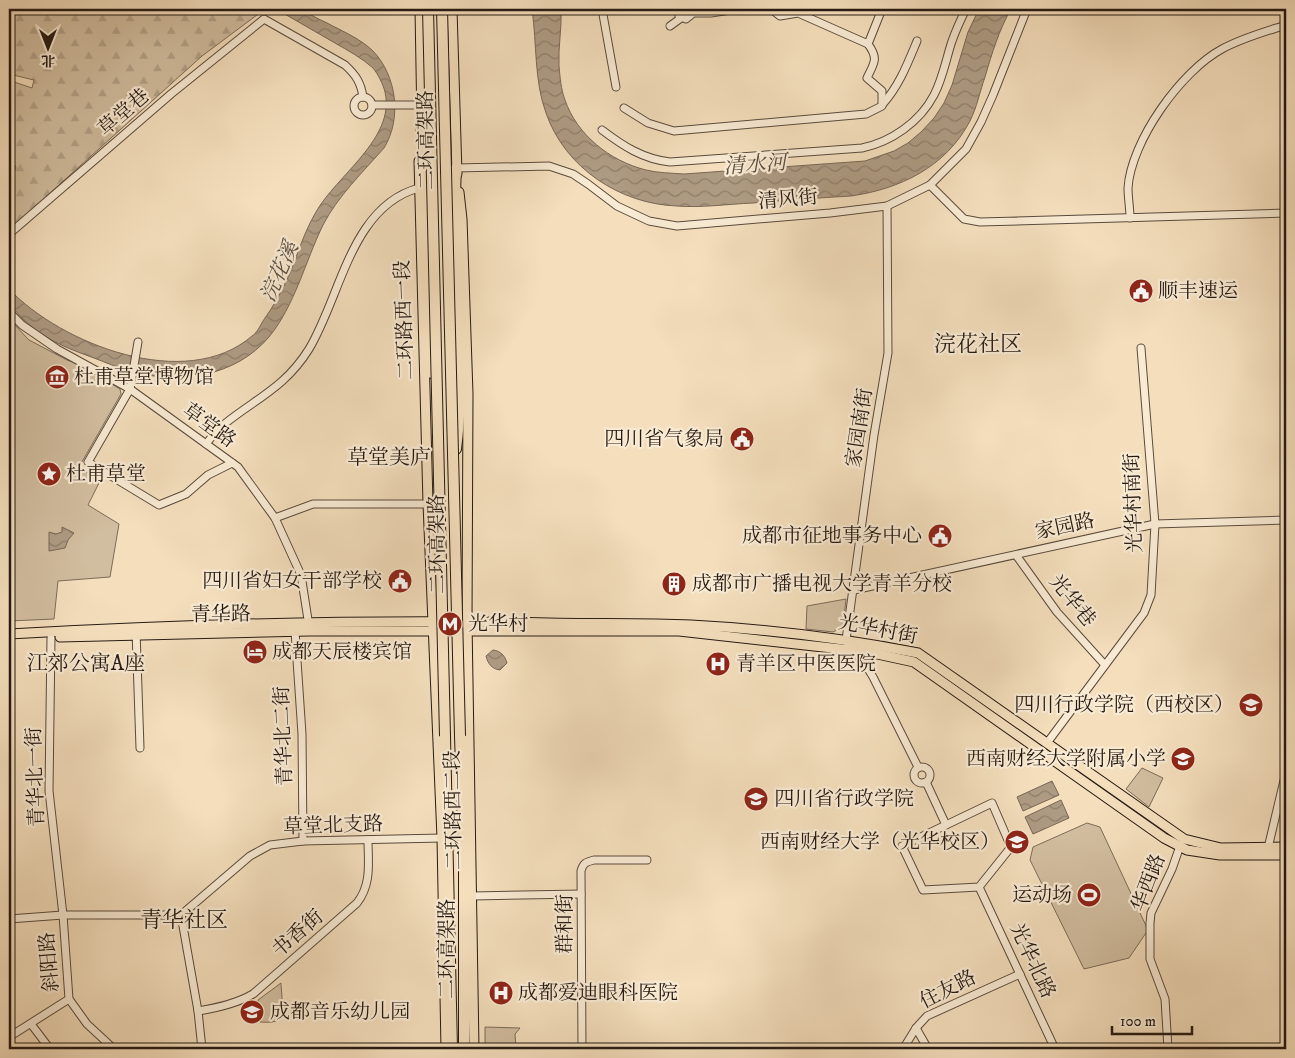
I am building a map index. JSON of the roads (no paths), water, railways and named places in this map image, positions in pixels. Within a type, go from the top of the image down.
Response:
[{"type":"highway","name":"二环高架路","points":[[428,9],[452,1049]]},
{"type":"highway","name":"二环高架路","points":[[442,9],[464,858],[464,1049]]},
{"type":"highway","points":[[422,125],[433,402],[438,459]]},
{"type":"highway","points":[[453,467],[459,429],[460,386],[454,218],[456,168]]},
{"type":"main road","name":"二环路西一段","points":[[420,9],[422,125],[418,142],[419,188],[428,504],[434,626]]},
{"type":"main road","points":[[452,9],[456,168],[462,219],[468,394],[467,626]]},
{"type":"main road","name":"光华村街","points":[[434,626],[691,626],[846,640],[918,653],[1184,839],[1222,848],[1286,848]]},
{"type":"main road","name":"二环路西二段","points":[[434,626],[442,838],[446,1049]]},
{"type":"main road","name":"青华路","points":[[9,634],[434,626]]},
{"type":"main road","name":"光华村街","points":[[467,626],[679,631],[868,652],[914,662],[1164,838],[1187,850],[1220,855],[1286,855]]},
{"type":"main road","name":"二环路西二段","points":[[467,626],[474,1049]]},
{"type":"main road","name":"青华路","points":[[9,640],[136,631],[295,631],[309,627]]},
{"type":"street","points":[[602,9],[616,87]]},
{"type":"street","points":[[679,9],[678,14],[681,18]]},
{"type":"street","points":[[670,26],[681,18],[688,18],[692,11],[711,13],[737,9]]},
{"type":"street","points":[[771,9],[780,16],[796,11],[868,44],[875,55],[875,60],[867,78],[882,92],[887,94],[894,92]]},
{"type":"street","points":[[868,44],[882,9]]},
{"type":"street","points":[[602,130],[633,152],[670,162],[862,148],[882,143],[903,130],[929,102],[940,82],[952,41],[966,9]]},
{"type":"street","name":"清风街","points":[[456,168],[549,166],[573,174],[617,206],[649,221],[677,226],[830,213],[887,206],[930,185],[966,149],[981,122],[1027,9]]},
{"type":"street","name":"草堂巷","points":[[9,234],[171,94],[264,19],[345,65],[356,76],[362,87],[363,97]]},
{"type":"street","points":[[1130,218],[1128,187],[1138,146],[1158,113],[1184,79],[1220,50],[1255,34],[1286,26]]},
{"type":"street","points":[[624,108],[648,124],[674,131],[858,115],[872,112],[882,106],[894,92],[917,41]]},
{"type":"street","points":[[882,92],[882,106]]},
{"type":"street","points":[[363,97],[370,100],[372,105],[369,113],[364,115],[358,114],[355,109],[358,99],[363,97]]},
{"type":"street","points":[[372,105],[422,105]]},
{"type":"street","points":[[930,185],[964,219],[972,222],[1286,213]]},
{"type":"street","points":[[206,444],[226,423],[272,391],[294,370],[323,324],[350,255],[366,227],[381,210],[405,192],[419,188]]},
{"type":"street","name":"家园南街","points":[[846,640],[874,435],[888,353],[887,206]]},
{"type":"street","name":"草堂路","points":[[9,312],[22,325],[57,349],[130,389],[238,467],[275,518],[301,576],[309,627]]},
{"type":"street","points":[[138,342],[130,389],[88,462],[159,505],[186,494],[208,475],[232,463]]},
{"type":"street","name":"光华村南街","points":[[1047,743],[1144,613],[1151,596],[1155,524],[1141,348]]},
{"type":"street","points":[[275,518],[314,504],[428,504]]},
{"type":"street","name":"家园路","points":[[854,590],[1155,524],[1286,520]]},
{"type":"street","name":"光华巷","points":[[1016,554],[1057,612],[1105,665]]},
{"type":"street","points":[[136,631],[140,748]]},
{"type":"street","name":"青华北二街","points":[[295,631],[302,734],[303,841]]},
{"type":"street","name":"青华北一街","points":[[51,638],[49,790],[63,915]]},
{"type":"street","points":[[846,640],[873,677],[918,767]]},
{"type":"street","points":[[918,767],[923,766],[929,772],[926,782]]},
{"type":"street","points":[[918,767],[914,773],[915,778],[921,783],[926,782]]},
{"type":"street","points":[[1268,848],[1286,772]]},
{"type":"street","points":[[926,782],[946,825]]},
{"type":"street","points":[[992,803],[1011,846],[979,887],[923,890],[902,846],[946,825],[992,803]]},
{"type":"street","name":"草堂北支路","points":[[181,915],[250,856],[259,850],[279,843],[442,838]]},
{"type":"street","name":"书香街","points":[[198,1011],[229,1004],[253,994],[357,902],[367,886],[368,840]]},
{"type":"street","name":"华西路","points":[[1168,1049],[1165,999],[1150,959],[1150,923],[1151,913],[1172,869],[1180,846]]},
{"type":"street","name":"群和街","points":[[582,1049],[581,871],[583,865],[594,860],[647,860]]},
{"type":"street","name":"光华北路","points":[[979,887],[1056,1049]]},
{"type":"street","points":[[472,896],[582,894]]},
{"type":"street","points":[[9,919],[63,915],[181,915],[198,1011],[202,1049]]},
{"type":"street","name":"斜阳路","points":[[63,915],[69,999],[87,1024],[114,1049]]},
{"type":"street","name":"住友路","points":[[903,1049],[916,1028],[927,1016],[1020,974]]},
{"type":"street","points":[[9,1037],[69,999]]},
{"type":"street","points":[[30,1024],[50,1049]]},
{"type":"street","points":[[916,1028],[928,1049]]},
{"type":"water","points":[[276,9],[299,9],[351,36],[373,51],[381,61],[392,85],[395,111],[390,137],[384,148],[351,185],[329,214],[293,297],[278,325],[269,337],[240,361],[223,369],[188,377],[169,377],[151,376],[118,367],[62,345],[33,328],[9,304],[9,289],[32,309],[60,328],[91,343],[125,354],[160,361],[194,360],[225,353],[257,331],[283,287],[316,212],[325,198],[373,141],[382,125],[386,109],[385,92],[373,68],[354,54]]},
{"type":"water","points":[[532,9],[561,9],[559,70],[562,88],[570,113],[586,135],[608,153],[633,166],[655,172],[684,174],[865,161],[894,151],[908,143],[921,132],[944,103],[952,85],[968,32],[979,9],[1011,9],[996,42],[977,105],[970,121],[948,151],[920,173],[887,188],[851,196],[696,207],[656,204],[616,190],[597,179],[566,150],[555,133],[546,113],[539,88]]},
{"type":"water","points":[[62,527],[74,533],[68,540],[65,548],[49,551],[49,532],[56,534],[62,532]]},
{"type":"water","points":[[493,650],[504,656],[506,660],[507,663],[500,670],[489,664],[487,659],[486,656]]},
{"type":"water","points":[[1052,781],[1059,795],[1023,811],[1017,797]]},
{"type":"water","points":[[1061,800],[1069,818],[1033,834],[1025,817]]},
{"type":"place","name":"顺丰速运","points":[[1141,291]]},
{"type":"place","name":"杜甫草堂博物馆","points":[[57,377]]},
{"type":"place","name":"四川省气象局","points":[[742,439]]},
{"type":"place","name":"杜甫草堂","points":[[49,474]]},
{"type":"place","name":"成都市征地事务中心","points":[[940,536]]},
{"type":"place","name":"四川省妇女干部学校","points":[[400,581]]},
{"type":"place","name":"成都市广播电视大学青羊分校","points":[[674,584]]},
{"type":"place","name":"光华村","points":[[450,624]]},
{"type":"place","name":"成都天辰楼宾馆","points":[[255,652]]},
{"type":"place","name":"青羊区中医医院","points":[[718,664]]},
{"type":"place","name":"四川行政学院（西校区）","points":[[1251,705]]},
{"type":"place","name":"西南财经大学附属小学","points":[[1183,759]]},
{"type":"place","name":"四川省行政学院","points":[[756,799]]},
{"type":"place","name":"西南财经大学（光华校区）","points":[[1017,842]]},
{"type":"place","name":"运动场","points":[[1089,895]]},
{"type":"place","name":"成都爱迪眼科医院","points":[[501,993]]},
{"type":"place","name":"成都音乐幼儿园","points":[[252,1012]]},
{"type":"district","name":"浣花社区","points":[[978,344]]},
{"type":"district","name":"草堂美庐","points":[[389,458]]},
{"type":"district","name":"江郊公寓A座","points":[[86,664]]},
{"type":"district","name":"青华社区","points":[[184,920]]},
{"type":"water label","name":"清水河","points":[[755,165]]},
{"type":"water label","name":"浣花溪","points":[[280,272]]}]
